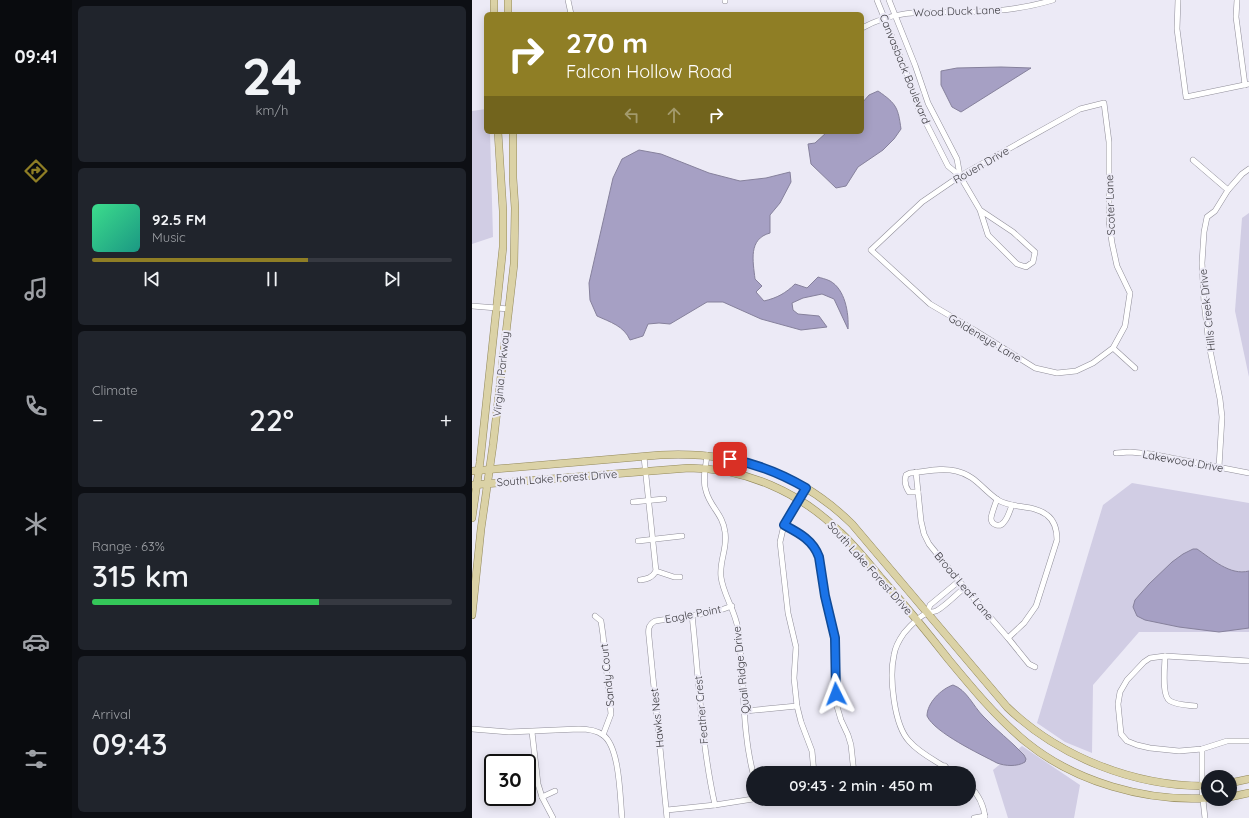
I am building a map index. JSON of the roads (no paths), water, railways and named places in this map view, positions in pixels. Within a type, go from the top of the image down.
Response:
[{"type":"main road","points":[[494,0],[494,12]]},
{"type":"main road","points":[[508,0],[508,12]]},
{"type":"main road","name":"Virginia Parkway","points":[[472,518],[475,471],[496,308],[504,231],[498,134]]},
{"type":"main road","name":"Virginia Parkway","points":[[472,615],[516,236],[513,134]]},
{"type":"main road","name":"South Lake Forest Drive","points":[[475,471],[678,454],[707,455],[741,461],[763,467],[782,475],[829,503],[852,524],[1007,707],[1030,728],[1050,741],[1089,761],[1131,776],[1157,782],[1201,786]]},
{"type":"main road","name":"South Lake Forest Drive","points":[[474,485],[645,471],[706,468],[755,479],[775,487],[819,513],[841,532],[892,590],[981,698],[1013,731],[1027,743],[1080,775],[1119,788],[1160,797],[1201,798]]},
{"type":"main road","points":[[1237,782],[1249,779]]},
{"type":"main road","points":[[1237,795],[1249,793]]},
{"type":"street","points":[[568,0],[571,12]]},
{"type":"street","name":"Canvasback Boulevard","points":[[877,0],[905,69],[918,107],[948,166],[960,176],[980,210],[988,235],[1017,264],[1026,267],[1033,262],[1035,252],[1013,232],[980,210]]},
{"type":"street","name":"Canvasback Boulevard","points":[[889,0],[915,65],[928,103],[957,159],[960,176]]},
{"type":"street","name":"Wood Duck Lane","points":[[864,27],[885,18],[917,11],[1000,11],[1026,7],[1053,0]]},
{"type":"street","points":[[1178,0],[1177,29],[1186,97],[1247,85],[1236,17],[1236,0]]},
{"type":"street","name":"Rouen Drive","points":[[872,250],[922,202],[960,176],[1080,109],[1104,103]]},
{"type":"street","name":"Scoter Lane","points":[[1104,103],[1109,142],[1109,221],[1112,243],[1117,266],[1130,293],[1125,326],[1113,348]]},
{"type":"street","points":[[1193,160],[1228,190]]},
{"type":"street","name":"Hills Creek Drive","points":[[1219,467],[1222,410],[1209,345],[1204,302],[1204,232],[1207,217],[1215,211],[1228,190],[1242,174],[1249,169]]},
{"type":"street","name":"Goldeneye Lane","points":[[872,250],[930,304],[1035,368],[1057,373],[1076,371],[1093,363],[1113,348]]},
{"type":"street","points":[[472,306],[508,309]]},
{"type":"street","points":[[1113,348],[1135,368]]},
{"type":"street","name":"Lakewood Drive","points":[[1116,453],[1130,452],[1151,454],[1249,473]]},
{"type":"street","name":"Quail Ridge Drive","points":[[707,455],[705,491],[723,520],[725,530],[726,541],[721,563],[721,578],[732,606],[737,628],[752,766]]},
{"type":"street","points":[[640,580],[649,579],[656,571],[644,456]]},
{"type":"street","points":[[918,492],[909,492],[905,486],[904,479],[906,475],[916,472],[954,470],[964,473],[972,478],[997,499],[1012,505],[1042,512],[1053,522],[1057,532],[1057,540],[1036,606],[1024,623],[1008,638]]},
{"type":"street","name":"Broad Leaf Lane","points":[[916,472],[920,521],[929,544],[964,588],[1029,664],[1035,667]]},
{"type":"street","points":[[806,488],[784,525],[780,549],[789,621],[796,647],[794,678],[797,706],[801,722],[812,751],[813,766]]},
{"type":"street","points":[[633,502],[664,499]]},
{"type":"street","points":[[997,499],[991,517],[992,522],[996,525],[1001,525],[1005,522],[1012,505]]},
{"type":"street","points":[[784,525],[809,540],[817,551],[819,557],[825,596],[835,638],[836,647],[834,677],[836,703],[851,745],[853,766]]},
{"type":"street","points":[[638,541],[682,536]]},
{"type":"street","points":[[656,571],[674,577],[680,577]]},
{"type":"street","points":[[928,613],[930,605],[959,581]]},
{"type":"street","points":[[945,766],[916,748],[903,733],[898,721],[893,684],[894,654],[900,639],[916,620],[928,613],[936,611],[964,588]]},
{"type":"street","name":"Eagle Point","points":[[655,621],[715,612],[732,606]]},
{"type":"street","name":"Feather Crest","points":[[692,615],[705,752],[714,805]]},
{"type":"street","name":"Sandy Court","points":[[595,616],[601,621],[611,714],[603,735]]},
{"type":"street","name":"Hawks Nest","points":[[655,621],[651,623],[649,627],[649,637],[667,818]]},
{"type":"street","points":[[1166,656],[1166,697],[1172,702],[1195,706]]},
{"type":"street","points":[[1249,661],[1166,656],[1148,659],[1127,680],[1121,690],[1118,704],[1122,734],[1127,741],[1132,743],[1150,748],[1179,751],[1202,749],[1227,741],[1249,741]]},
{"type":"street","points":[[745,711],[797,706]]},
{"type":"street","points":[[472,729],[498,732],[532,732],[571,728],[587,729],[603,735],[610,743],[617,760],[622,818]]},
{"type":"street","points":[[532,732],[538,784],[542,797],[553,818]]},
{"type":"street","points":[[1202,749],[1204,770]]},
{"type":"street","points":[[542,797],[555,791]]},
{"type":"street","points":[[974,818],[985,817],[983,806],[976,794]]},
{"type":"street","points":[[667,810],[746,800]]},
{"type":"street","points":[[1205,806],[1205,818]]}]
